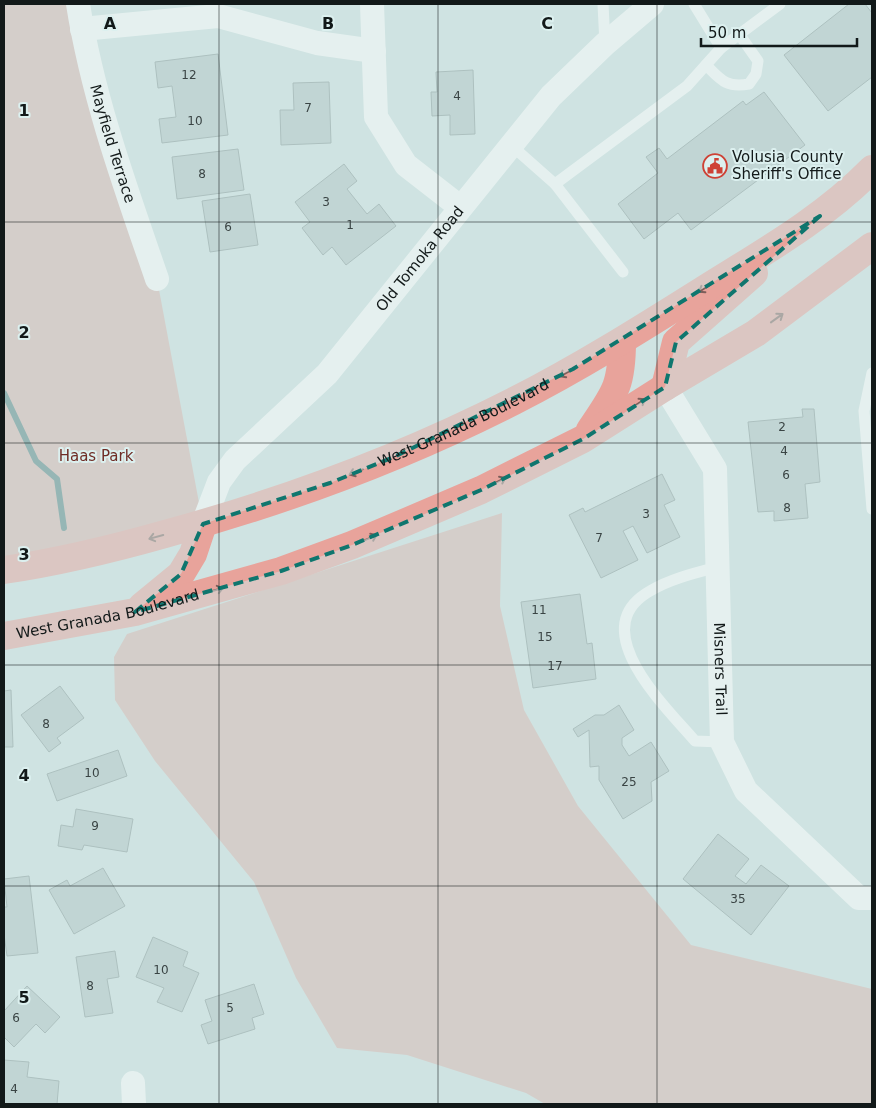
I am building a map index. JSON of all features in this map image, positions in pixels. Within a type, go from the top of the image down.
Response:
[{"type":"main road","name":"West Granada Boulevard","points":[[5,566],[75,557],[203,524],[330,483],[394,457],[514,401],[622,341],[820,216],[872,169]]},
{"type":"main road","points":[[664,387],[676,342],[820,216]]},
{"type":"main road","name":"West Granada Boulevard","points":[[4,636],[135,612],[281,571],[352,545],[481,490],[583,439],[664,387],[756,333],[872,246]]},
{"type":"main road","points":[[583,439],[616,392],[622,369],[622,341]]},
{"type":"main road","points":[[135,612],[180,574],[193,554],[203,524]]},
{"type":"street","name":"Mayfield Terrace","points":[[78,4],[82,29],[109,139],[157,279]]},
{"type":"street","points":[[372,4],[376,117],[406,165],[460,207]]},
{"type":"street","name":"Old Tomoka Road","points":[[203,524],[219,482],[234,460],[327,374],[551,96],[605,44],[652,4]]},
{"type":"street","points":[[82,29],[218,16],[318,43],[374,51]]},
{"type":"street","name":"Misners Trail","points":[[664,387],[715,469],[722,742],[746,791],[859,898],[872,898]]},
{"type":"lane","points":[[604,4],[605,44]]},
{"type":"lane","points":[[694,4],[721,48]]},
{"type":"lane","points":[[555,184],[687,86],[721,48],[780,4]]},
{"type":"lane","points":[[706,65],[723,82],[734,86],[749,84],[756,74],[758,61],[739,34]]},
{"type":"lane","points":[[511,145],[555,184],[623,272]]},
{"type":"lane","points":[[872,373],[864,411],[872,509]]},
{"type":"lane","points":[[718,567],[684,576],[649,591],[630,608],[624,628],[627,647],[641,677],[695,741],[722,742]]},
{"type":"highlighted area","points":[[820,216],[676,342],[665,387],[583,439],[481,490],[352,545],[281,571],[135,612],[181,574],[203,524],[330,483],[394,457],[573,369]]},
{"type":"green space","name":"Haas Park","points":[[4,4],[78,4],[157,279],[203,524],[4,570]]},
{"type":"green space","points":[[502,513],[500,606],[524,710],[578,806],[691,945],[872,989],[872,1104],[545,1104],[526,1093],[407,1055],[337,1048],[296,978],[254,882],[155,761],[115,700],[114,657],[127,634]]},
{"type":"building","points":[[849,4],[865,4],[872,13],[872,77],[828,111],[784,55]]},
{"type":"building","points":[[218,54],[228,135],[162,143],[159,119],[176,117],[172,86],[158,88],[155,62]]},
{"type":"building","points":[[473,70],[475,134],[450,135],[450,115],[432,116],[431,92],[437,92],[436,72]]},
{"type":"building","points":[[329,82],[331,143],[281,145],[280,110],[294,110],[293,83]]},
{"type":"building","name":"Volusia County Sheriff's Office","points":[[764,92],[805,145],[691,230],[678,213],[644,239],[618,204],[658,173],[646,157],[659,148],[667,159],[743,101],[746,105]]},
{"type":"building","points":[[238,149],[244,190],[177,199],[172,157]]},
{"type":"building","points":[[344,164],[357,181],[347,189],[367,214],[379,204],[396,226],[346,265],[332,247],[323,255],[302,228],[310,222],[295,202]]},
{"type":"building","points":[[250,194],[258,245],[210,252],[202,201]]},
{"type":"building","points":[[802,409],[814,409],[820,482],[805,484],[808,518],[774,521],[774,511],[758,512],[748,422],[803,417]]},
{"type":"building","points":[[662,474],[675,500],[664,505],[680,537],[647,553],[633,526],[623,531],[638,560],[601,578],[569,515],[583,508],[585,512]]},
{"type":"building","points":[[580,594],[587,644],[592,643],[596,679],[533,688],[521,602]]},
{"type":"building","points":[[60,686],[84,718],[57,738],[61,743],[49,752],[21,715]]},
{"type":"building","points":[[11,690],[13,747],[4,747],[4,691]]},
{"type":"building","points":[[619,705],[634,730],[622,738],[622,745],[629,756],[651,742],[669,771],[651,782],[652,801],[623,819],[599,780],[599,766],[590,767],[589,730],[578,737],[573,729],[595,715],[604,715]]},
{"type":"building","points":[[118,750],[127,776],[57,801],[47,774]]},
{"type":"building","points":[[76,809],[133,819],[127,852],[84,845],[82,850],[58,846],[61,825],[73,827]]},
{"type":"building","points":[[718,834],[749,859],[735,876],[746,884],[761,865],[789,886],[751,935],[683,879]]},
{"type":"building","points":[[103,868],[125,906],[74,934],[49,890],[67,880],[70,886]]},
{"type":"building","points":[[29,876],[38,953],[7,956],[4,934],[4,907],[7,907],[4,879]]},
{"type":"building","points":[[153,937],[188,952],[183,966],[199,973],[182,1012],[157,1002],[164,988],[136,977]]},
{"type":"building","points":[[115,951],[119,977],[107,979],[113,1013],[85,1017],[76,957]]},
{"type":"building","points":[[254,984],[264,1014],[252,1018],[255,1029],[208,1044],[201,1025],[212,1021],[205,1000]]},
{"type":"building","points":[[27,986],[60,1017],[45,1033],[36,1024],[14,1047],[4,1037],[4,1011]]},
{"type":"building","points":[[4,1060],[29,1062],[27,1077],[59,1081],[57,1104],[4,1104]]},
{"type":"waterway","points":[[4,393],[36,461],[57,479],[64,528]]},
{"type":"place","name":"Volusia County Sheriff's Office","points":[[715,166]]}]
